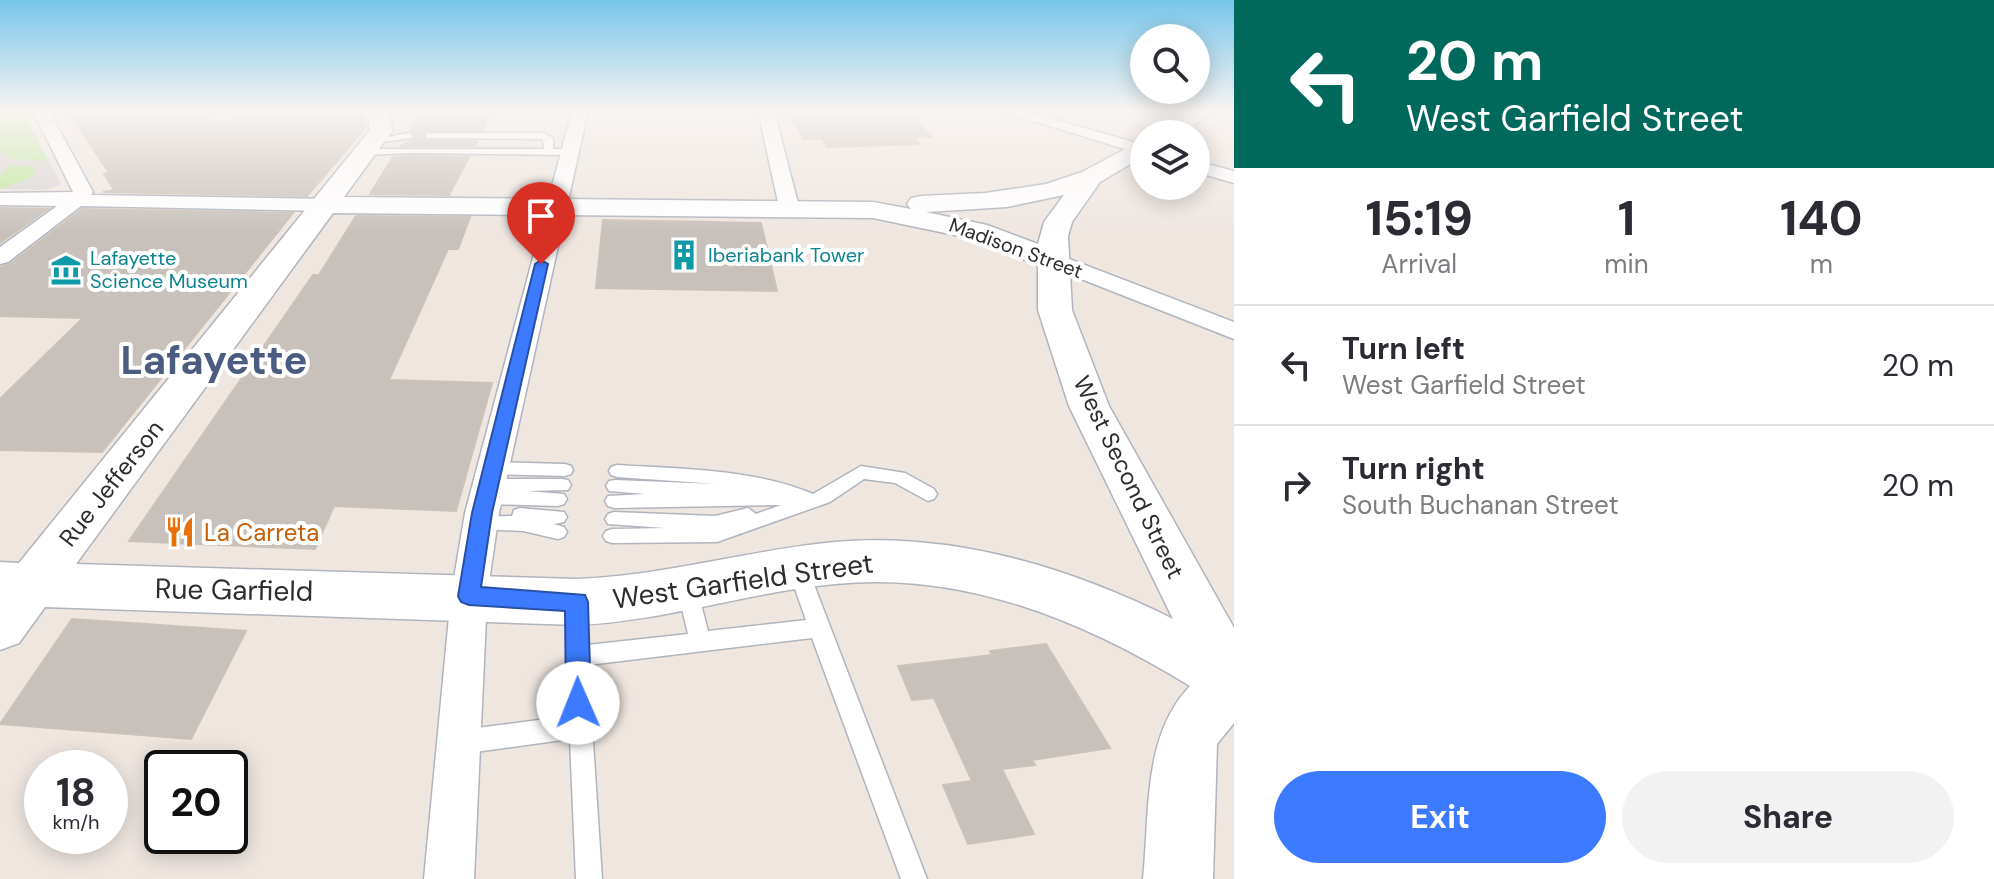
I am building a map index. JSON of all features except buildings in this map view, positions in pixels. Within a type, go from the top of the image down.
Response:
[{"type":"street","points":[[0,257],[76,201],[83,192],[63,152]]},
{"type":"street","name":"Rue Jefferson","points":[[0,626],[16,585],[327,205],[378,152]]},
{"type":"street","points":[[449,879],[469,596],[486,497],[555,207],[558,152]]},
{"type":"street","points":[[776,152],[789,207]]},
{"type":"street","points":[[0,199],[555,207],[789,207],[961,202],[1048,189],[1091,177],[1130,155]]},
{"type":"street","points":[[1210,170],[1234,177]]},
{"type":"street","name":"West Second Street","points":[[1091,177],[1058,222],[1051,259],[1055,310],[1089,406],[1234,682]]},
{"type":"street","name":"Madison Street","points":[[789,207],[906,214],[977,231],[1234,331]]},
{"type":"street","name":"West Garfield Street","points":[[469,596],[577,602],[688,592],[839,563],[950,565],[1052,592],[1123,621],[1234,682]]},
{"type":"street","name":"Rue Garfield","points":[[16,585],[469,596]]},
{"type":"street","points":[[1178,879],[1187,739],[1194,725],[1234,682]]},
{"type":"lane","points":[[614,503],[717,535],[824,497],[861,472],[899,477],[928,494]]},
{"type":"lane","points":[[614,503],[714,477],[824,497]]},
{"type":"lane","points":[[486,497],[523,524],[560,501]]},
{"type":"lane","points":[[486,497],[560,501]]},
{"type":"lane","points":[[486,497],[560,501]]},
{"type":"lane","points":[[614,503],[824,497]]},
{"type":"lane","points":[[797,569],[914,879]]},
{"type":"lane","points":[[688,592],[700,642]]},
{"type":"lane","points":[[577,602],[579,726],[589,879]]},
{"type":"lane","points":[[577,656],[819,628]]},
{"type":"lane","points":[[459,742],[579,726]]},
{"type":"green space","points":[[0,152],[44,152],[61,184],[0,189]]},
{"type":"shaded area","points":[[0,152],[12,159],[49,161],[61,184],[46,190],[0,189],[29,179],[36,171],[32,167],[10,165],[0,175]]},
{"type":"place","name":"Iberiabank Tower","points":[[684,255]]},
{"type":"place","name":"Lafayette Science Museum","points":[[66,270]]},
{"type":"place","name":"La Carreta","points":[[180,532]]},
{"type":"district","name":"Lafayette","points":[[214,360]]},
{"type":"route","points":[[541,264],[482,513],[469,596],[577,602],[578,703]]}]
